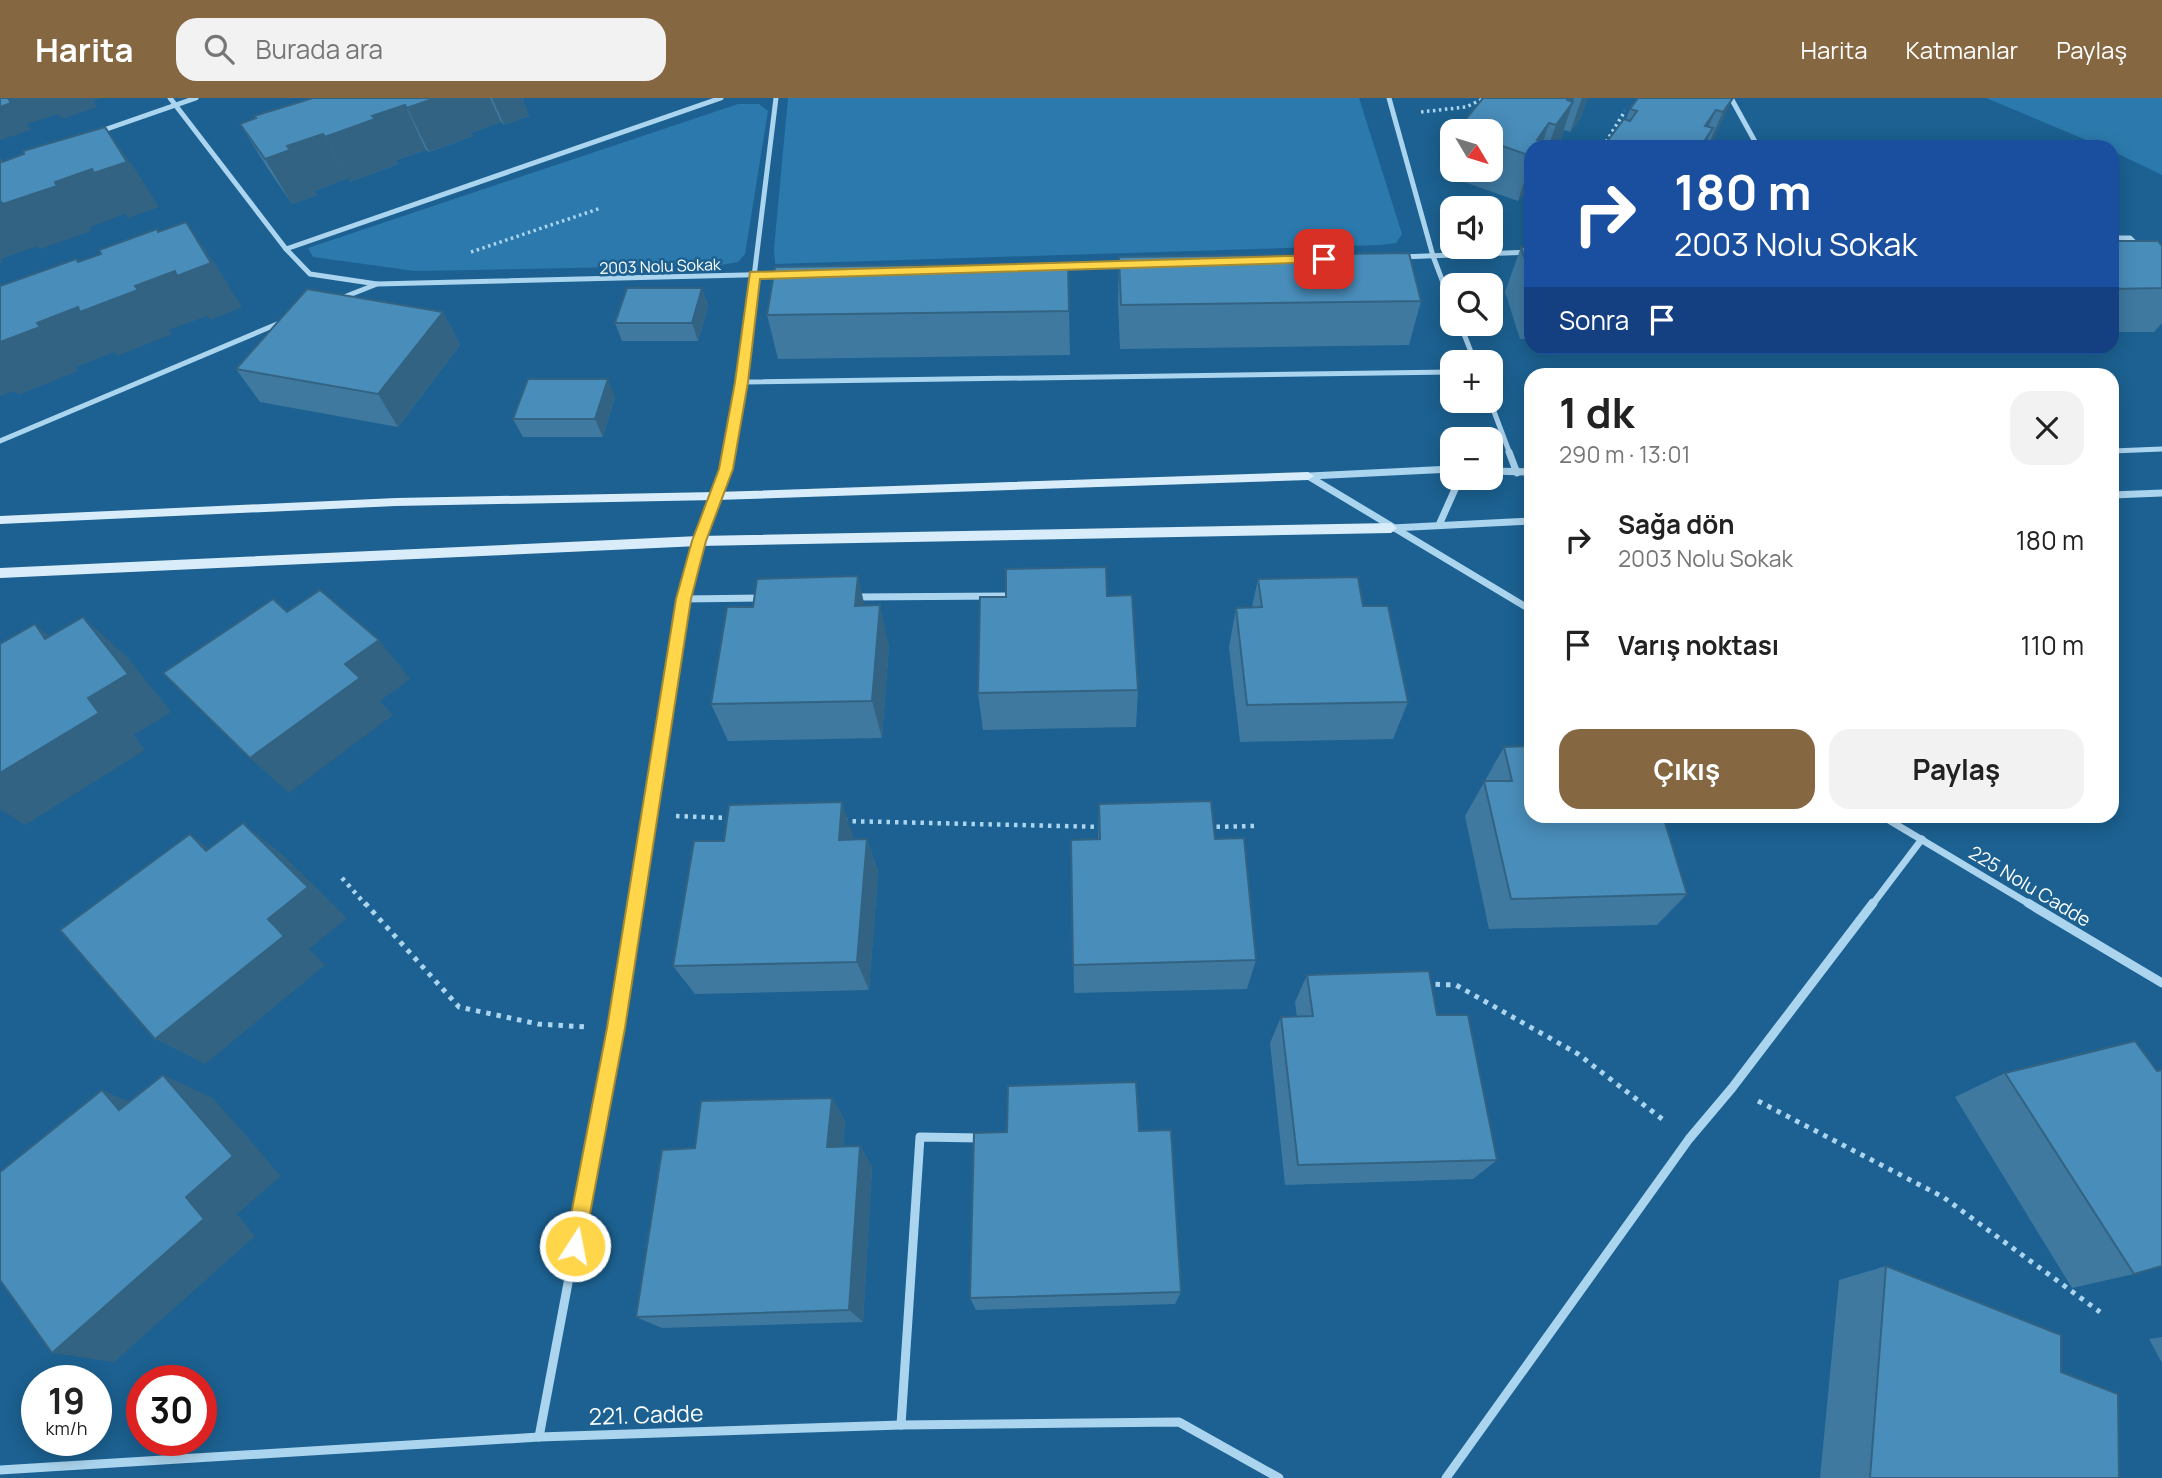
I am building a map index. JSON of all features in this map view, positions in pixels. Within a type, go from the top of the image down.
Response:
[{"type":"street","name":"2003 Nolu Sokak","points":[[170,98],[286,248],[310,274],[377,284],[796,274]]},
{"type":"street","points":[[100,131],[196,98]]},
{"type":"street","points":[[286,248],[721,98]]},
{"type":"street","points":[[539,1437],[616,1028],[683,599],[699,541],[726,469],[741,382],[776,98]]},
{"type":"street","points":[[1389,98],[1440,274]]},
{"type":"street","points":[[1731,98],[1754,140]]},
{"type":"street","points":[[2119,238],[2130,237],[2146,256]]},
{"type":"street","points":[[1391,257],[1524,252]]},
{"type":"street","points":[[1059,267],[1128,265]]},
{"type":"street","points":[[331,303],[377,284]]},
{"type":"street","points":[[0,441],[284,321]]},
{"type":"street","points":[[741,382],[1440,372]]},
{"type":"street","points":[[1494,413],[1517,473]]},
{"type":"street","points":[[2119,451],[2162,449]]},
{"type":"street","points":[[0,520],[396,502],[716,496],[1440,470]]},
{"type":"street","points":[[1503,472],[1524,472]]},
{"type":"street","points":[[1308,476],[1524,606]]},
{"type":"street","points":[[1439,525],[1455,490]]},
{"type":"street","points":[[2119,495],[2162,493]]},
{"type":"street","points":[[0,573],[699,541],[1391,528],[1524,521]]},
{"type":"street","points":[[842,597],[1006,596]]},
{"type":"street","points":[[683,599],[776,598]]},
{"type":"street","name":"225 Nolu Cadde","points":[[1894,823],[2162,983]]},
{"type":"street","points":[[1446,1478],[1689,1139],[1732,1088],[1922,839]]},
{"type":"street","points":[[901,1425],[920,1137],[985,1138]]},
{"type":"street","name":"221. Cadde","points":[[0,1470],[539,1437],[901,1425],[1179,1422],[1279,1478]]},
{"type":"path","points":[[1394,116],[1466,107],[1485,98]]},
{"type":"path","points":[[1607,140],[1625,111]]},
{"type":"path","points":[[470,253],[601,208]]},
{"type":"path","points":[[650,815],[732,818]]},
{"type":"path","points":[[840,821],[1109,827]]},
{"type":"path","points":[[1202,827],[1255,827]]},
{"type":"path","points":[[342,878],[459,1007],[538,1024],[616,1028]]},
{"type":"path","points":[[1419,984],[1456,985],[1578,1054],[1689,1139]]},
{"type":"path","points":[[1732,1088],[1943,1197],[2100,1312]]},
{"type":"shaded area","points":[[788,98],[1359,98],[1402,234],[1396,243],[1380,245],[775,264],[774,249]]},
{"type":"shaded area","points":[[1986,98],[2162,98],[2162,175],[2119,154],[2119,140],[2086,140]]},
{"type":"shaded area","points":[[738,104],[759,104],[768,111],[745,254],[738,262],[721,265],[415,271],[313,257],[308,248]]},
{"type":"building","points":[[0,98],[8,98],[11,103],[0,107]]},
{"type":"building","points":[[313,98],[435,98],[372,116],[375,119],[325,137],[323,134],[287,146],[290,150],[265,159],[240,124],[256,118],[254,116]]},
{"type":"building","points":[[1483,98],[1568,98],[1567,100],[1573,102],[1556,125],[1549,123],[1537,140],[1524,140],[1524,154],[1503,146],[1503,119],[1466,119]]},
{"type":"building","points":[[1638,98],[1733,98],[1723,112],[1716,110],[1705,126],[1713,128],[1705,140],[1608,140],[1624,119],[1630,121],[1637,111],[1630,109]]},
{"type":"building","points":[[105,127],[127,162],[94,173],[92,169],[55,182],[57,186],[3,204],[0,201],[0,159],[2,162],[24,154],[23,151]]},
{"type":"building","points":[[186,222],[211,263],[177,276],[175,271],[135,286],[138,290],[80,312],[78,307],[37,323],[40,327],[0,342],[0,286],[76,259],[78,262],[101,254],[99,250],[157,229],[158,232]]},
{"type":"building","points":[[2119,241],[2158,241],[2162,246],[2162,288],[2119,289]]},
{"type":"building","points":[[1409,253],[1421,301],[1121,305],[1119,257]]},
{"type":"building","points":[[1068,263],[1069,311],[767,315],[775,267]]},
{"type":"building","points":[[627,288],[702,288],[692,323],[615,323]]},
{"type":"building","points":[[307,289],[443,312],[378,394],[236,369]]},
{"type":"building","points":[[528,379],[608,379],[595,419],[513,419]]},
{"type":"building","points":[[1106,567],[1107,596],[1132,595],[1138,690],[978,693],[980,597],[1006,597],[1006,569]]},
{"type":"building","points":[[858,576],[855,606],[880,605],[872,701],[711,704],[727,607],[753,607],[757,579]]},
{"type":"building","points":[[1358,577],[1363,606],[1388,606],[1408,702],[1247,705],[1236,608],[1262,607],[1258,579]]},
{"type":"building","points":[[320,590],[379,640],[345,664],[360,678],[250,758],[163,673],[273,599],[287,612]]},
{"type":"building","points":[[83,617],[128,674],[88,698],[99,713],[0,773],[0,644],[35,624],[45,639]]},
{"type":"building","points":[[1524,746],[1524,823],[1665,823],[1687,894],[1511,899],[1484,781],[1512,781],[1504,747]]},
{"type":"building","points":[[1211,801],[1215,839],[1244,838],[1256,960],[1073,965],[1071,840],[1100,839],[1099,804]]},
{"type":"building","points":[[842,802],[839,840],[867,839],[857,962],[673,966],[694,841],[724,841],[729,805]]},
{"type":"building","points":[[243,823],[308,887],[268,919],[284,936],[155,1039],[60,930],[190,834],[206,851]]},
{"type":"building","points":[[1429,971],[1437,1015],[1468,1015],[1497,1160],[1298,1165],[1281,1017],[1313,1016],[1307,975]]},
{"type":"building","points":[[2135,1041],[2157,1071],[2162,1070],[2162,1266],[2134,1274],[2005,1073]]},
{"type":"building","points":[[163,1075],[233,1156],[186,1197],[204,1219],[52,1353],[0,1280],[0,1172],[102,1090],[119,1110]]},
{"type":"building","points":[[1136,1082],[1139,1131],[1171,1130],[1181,1292],[970,1298],[974,1133],[1007,1132],[1008,1086]]},
{"type":"building","points":[[832,1098],[827,1147],[860,1146],[849,1310],[636,1317],[662,1150],[695,1148],[701,1101]]},
{"type":"building","points":[[1886,1266],[2061,1335],[2061,1372],[2118,1394],[2119,1478],[1870,1478]]},
{"type":"route","points":[[575,1246],[616,1028],[683,599],[699,541],[726,469],[741,382],[754,275],[1324,259]]}]
